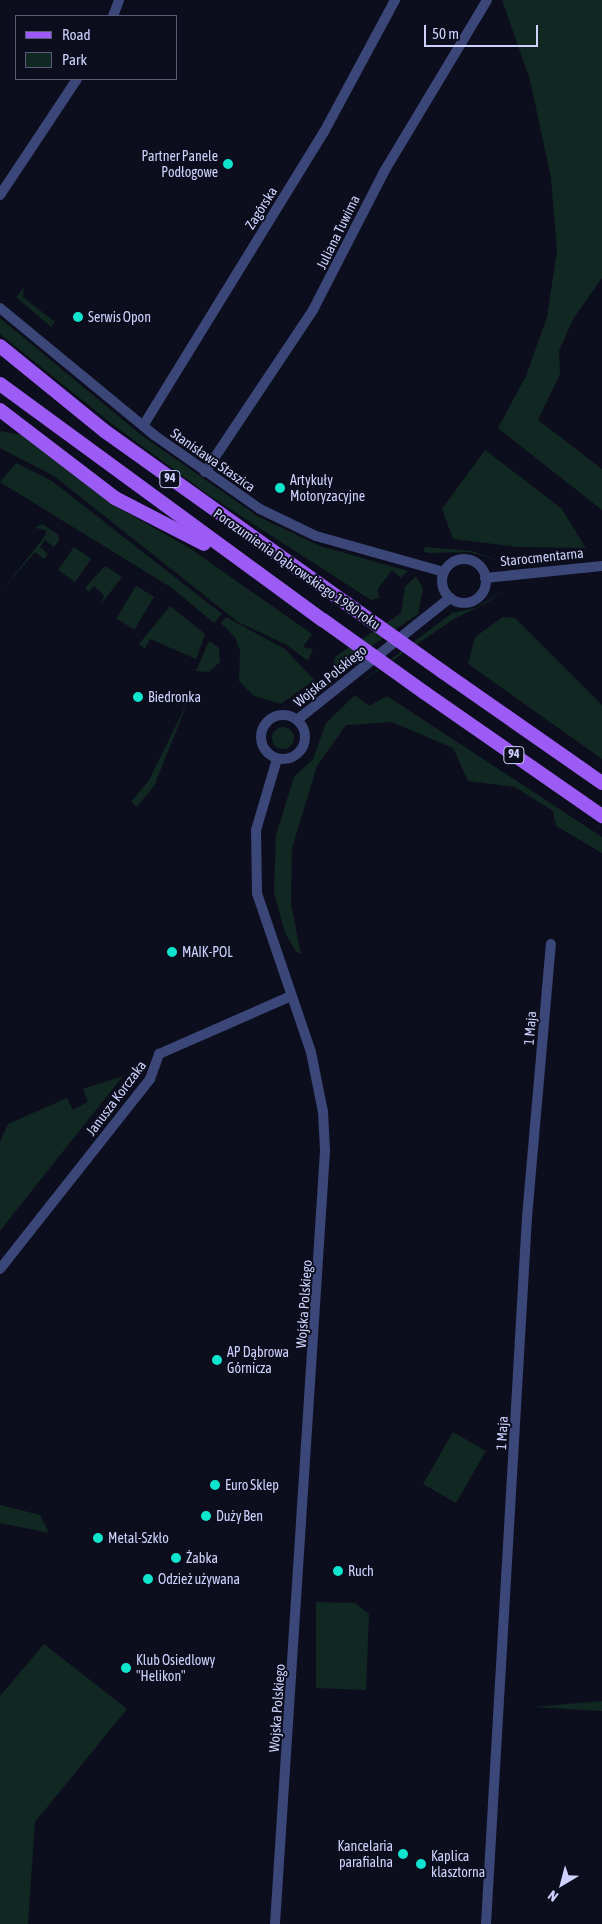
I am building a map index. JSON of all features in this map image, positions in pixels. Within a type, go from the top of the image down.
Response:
[{"type":"main road","name":"Porozumienia Dąbrowskiego 1980 roku","points":[[0,346],[106,432],[346,604],[602,783]]},
{"type":"main road","name":"Porozumienia Dąbrowskiego 1980 roku","points":[[0,384],[224,550],[602,816]]},
{"type":"main road","points":[[0,410],[115,498],[162,524],[224,550]]},
{"type":"street","points":[[113,15],[119,0]]},
{"type":"street","name":"Zagórska","points":[[143,426],[324,132],[395,0]]},
{"type":"street","name":"Juliana Tuwima","points":[[205,472],[313,310],[384,170],[487,0]]},
{"type":"street","points":[[0,195],[76,80]]},
{"type":"street","name":"Stanisława Staszica","points":[[0,308],[143,426],[205,472],[265,512],[310,534],[444,572]]},
{"type":"street","points":[[458,560],[470,560],[480,567],[485,578],[484,589],[472,601],[450,598],[444,589],[444,572],[458,560]]},
{"type":"street","name":"Starocmentarna","points":[[485,578],[602,566]]},
{"type":"street","name":"Wojska Polskiego","points":[[297,720],[450,598]]},
{"type":"street","points":[[278,715],[297,720],[305,733],[303,748],[292,758],[277,759],[261,744],[262,728],[278,715]]},
{"type":"street","name":"Wojska Polskiego","points":[[275,1924],[325,1150],[320,1086],[291,996],[262,917],[255,879],[256,830],[277,759]]},
{"type":"street","name":"1 Maja","points":[[486,1924],[527,1217],[551,944]]},
{"type":"street","name":"Janusza Korczaka","points":[[0,1269],[150,1079],[159,1054],[291,996]]},
{"type":"green space","points":[[502,0],[602,0],[602,278],[573,319],[559,351],[560,374],[538,420],[602,469],[602,510],[498,428],[526,376],[547,317],[557,251],[551,178],[530,80]]},
{"type":"green space","points":[[24,287],[23,297],[55,322],[51,327],[16,297]]},
{"type":"green space","points":[[0,318],[141,435],[259,517],[320,546],[408,571],[401,578],[392,570],[377,590],[380,598],[371,600],[210,496],[112,424],[0,334]]},
{"type":"green space","points":[[0,431],[22,435],[119,508],[191,549],[312,634],[303,647],[313,649],[308,661],[287,645],[238,622],[54,476],[0,448]]},
{"type":"green space","points":[[485,450],[561,508],[586,548],[518,547],[453,539],[442,509]]},
{"type":"green space","points":[[16,463],[52,481],[222,614],[214,623],[172,588],[0,482]]},
{"type":"green space","points":[[42,524],[58,534],[59,541],[54,547],[45,540],[40,547],[48,554],[44,559],[35,552],[0,593],[45,536],[46,530],[35,528]]},
{"type":"green space","points":[[74,547],[91,559],[75,582],[58,570]]},
{"type":"green space","points":[[425,547],[472,551],[503,562],[470,552],[429,553],[424,552]]},
{"type":"green space","points":[[105,566],[122,577],[102,603],[104,595],[94,586],[89,592],[85,588]]},
{"type":"green space","points":[[416,576],[423,589],[418,614],[329,675],[336,656],[401,613],[405,587]]},
{"type":"green space","points":[[136,586],[154,597],[134,629],[116,619]]},
{"type":"green space","points":[[507,588],[485,604],[454,619],[358,684],[452,613],[476,608]]},
{"type":"green space","points":[[170,606],[205,634],[196,659],[150,639],[145,649],[139,644]]},
{"type":"green space","points":[[226,617],[285,649],[314,680],[281,704],[254,696],[239,681],[240,651],[235,637],[221,623]]},
{"type":"green space","points":[[503,617],[515,618],[602,705],[602,759],[468,664],[475,637]]},
{"type":"green space","points":[[209,641],[219,648],[220,662],[209,672],[196,671]]},
{"type":"green space","points":[[355,695],[369,706],[387,696],[602,837],[602,853],[556,826],[553,811],[515,787],[468,781],[453,748],[392,722],[346,725],[317,766],[292,848],[291,904],[301,954],[296,952],[285,933],[274,892],[276,835],[294,777],[313,759],[326,723]]},
{"type":"green space","points":[[189,699],[154,786],[137,807],[131,802],[149,780]]},
{"type":"green space","points":[[283,727],[291,730],[294,738],[291,746],[283,749],[275,746],[272,738],[275,730]]},
{"type":"green space","points":[[123,1076],[0,1231],[0,1142],[8,1124],[67,1098],[73,1110],[88,1102],[83,1089]]},
{"type":"green space","points":[[453,1432],[486,1451],[456,1503],[423,1484]]},
{"type":"green space","points":[[0,1505],[40,1515],[49,1533],[0,1523]]},
{"type":"green space","points":[[316,1602],[355,1603],[369,1614],[366,1690],[316,1688]]},
{"type":"green space","points":[[44,1644],[127,1709],[35,1822],[28,1924],[0,1924],[0,1696]]},
{"type":"green space","points":[[602,1701],[602,1711],[533,1707]]},
{"type":"place","name":"Partner Panele Podłogowe","points":[[228,164]]},
{"type":"place","name":"Serwis Opon","points":[[78,317]]},
{"type":"place","name":"Artykuły Motoryzacyjne","points":[[280,488]]},
{"type":"place","name":"Biedronka","points":[[138,697]]},
{"type":"place","name":"MAIK-POL","points":[[172,952]]},
{"type":"place","name":"AP Dąbrowa Górnicza","points":[[217,1360]]},
{"type":"place","name":"Euro Sklep","points":[[215,1485]]},
{"type":"place","name":"Duży Ben","points":[[206,1516]]},
{"type":"place","name":"Metal-Szkło","points":[[98,1538]]},
{"type":"place","name":"Żabka","points":[[176,1558]]},
{"type":"place","name":"Ruch","points":[[338,1571]]},
{"type":"place","name":"Odzież używana","points":[[148,1579]]},
{"type":"place","name":"Klub Osiedlowy \"Helikon\"","points":[[126,1668]]},
{"type":"place","name":"Kancelaria parafialna","points":[[403,1854]]},
{"type":"place","name":"Kaplica klasztorna","points":[[421,1864]]}]
